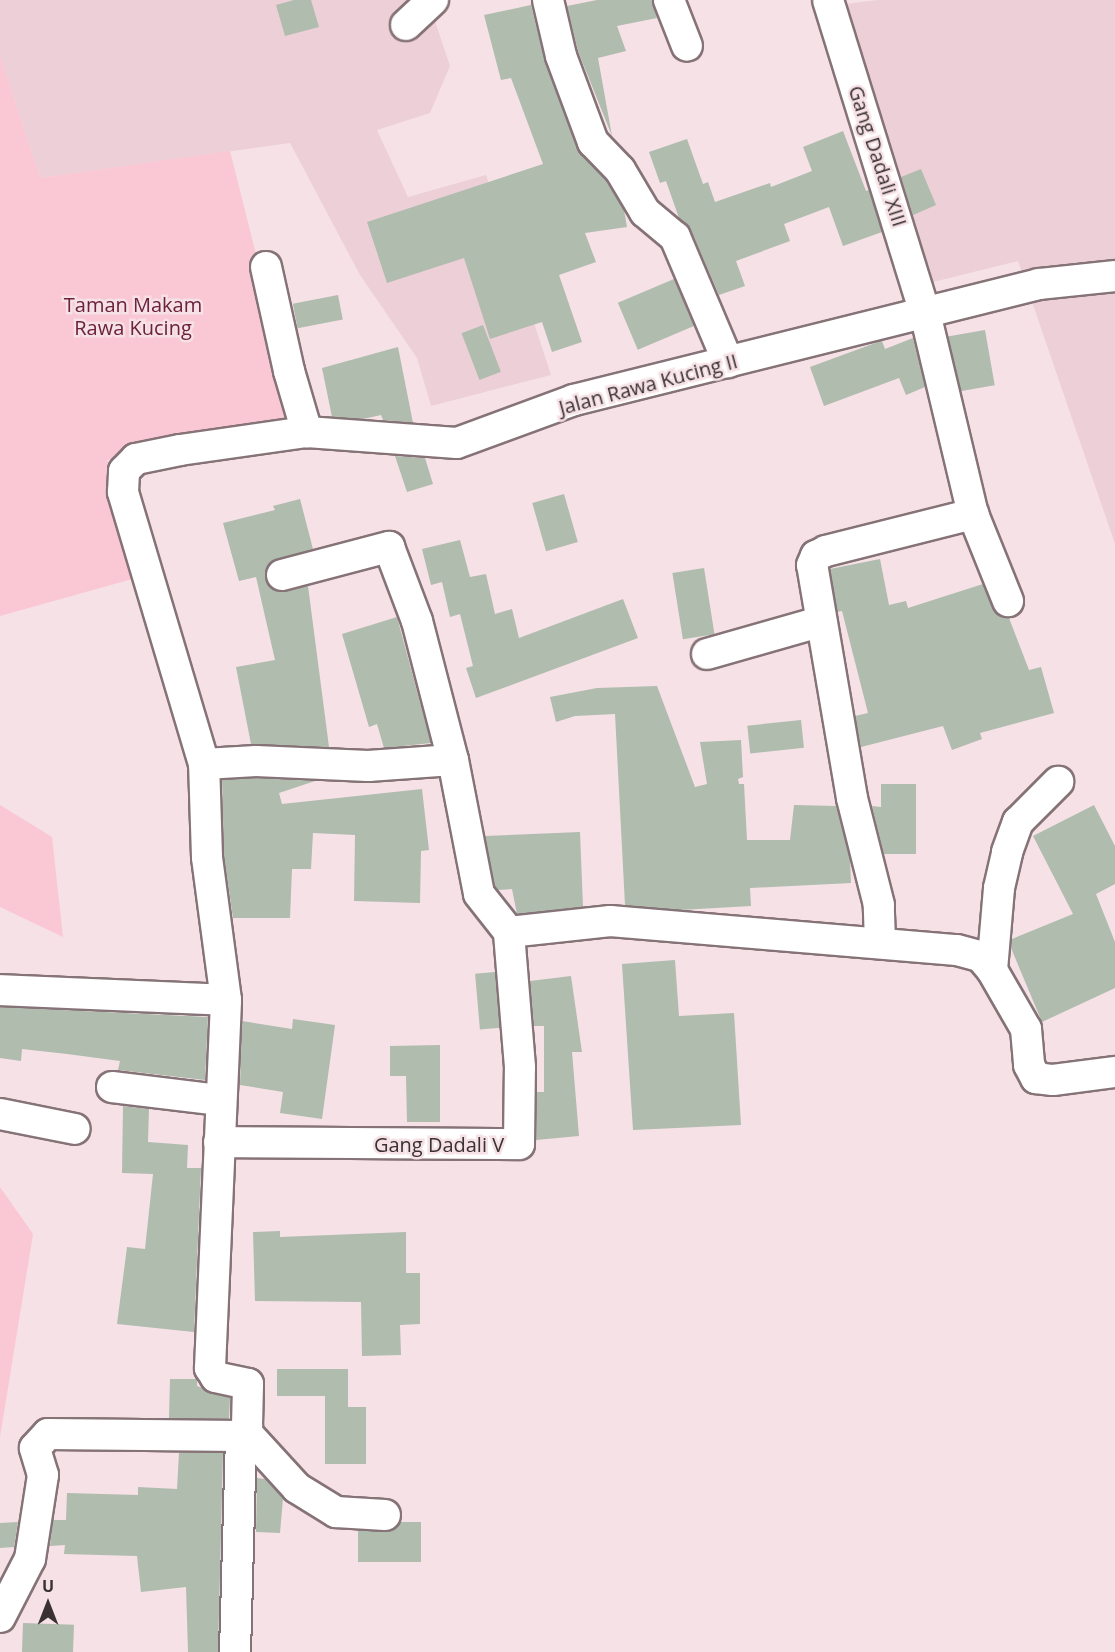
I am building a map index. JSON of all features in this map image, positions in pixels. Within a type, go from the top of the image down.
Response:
[{"type":"street","points":[[406,25],[433,0]]},
{"type":"street","points":[[548,0],[561,56],[593,142],[620,170],[645,212],[675,237],[728,362]]},
{"type":"street","points":[[669,0],[687,46]]},
{"type":"street","name":"Gang Dadali XIII","points":[[828,0],[925,313],[973,514],[1008,601]]},
{"type":"street","points":[[266,267],[289,371],[307,432]]},
{"type":"street","name":"Jalan Rawa Kucing II","points":[[243,1434],[248,1384],[216,1377],[210,1368],[226,1000],[207,857],[204,764],[123,492],[124,471],[136,459],[180,450],[307,432],[457,443],[574,400],[1040,284],[1115,276]]},
{"type":"street","points":[[880,942],[879,905],[852,798],[812,574],[816,556],[973,514]]},
{"type":"street","points":[[282,575],[389,547],[417,621],[453,760],[478,894],[509,932],[610,921],[957,950],[980,956],[992,970],[1026,1029],[1029,1065],[1036,1078],[1053,1080],[1115,1072]]},
{"type":"street","points":[[707,654],[819,622]]},
{"type":"street","points":[[204,764],[256,761],[368,766],[453,760]]},
{"type":"street","points":[[992,970],[999,888],[1007,852],[1018,822],[1058,782]]},
{"type":"street","name":"Gang Dadali V","points":[[219,1142],[519,1144],[520,1067],[509,932]]},
{"type":"street","points":[[0,990],[226,1000]]},
{"type":"street","points":[[112,1087],[220,1100]]},
{"type":"street","points":[[0,1114],[75,1129]]},
{"type":"street","points":[[0,1617],[30,1559],[43,1475],[35,1448],[48,1434],[243,1434],[297,1488],[336,1512],[385,1515]]},
{"type":"street","points":[[236,1652],[243,1434]]},
{"type":"shaded area","points":[[0,0],[428,0],[450,66],[430,113],[377,130],[408,197],[486,175],[551,375],[431,406],[417,358],[360,275],[290,143],[40,178],[0,55]]},
{"type":"shaded area","points":[[877,0],[1115,0],[1115,544],[1018,261],[925,284],[846,4]]},
{"type":"green space","name":"Taman Makam Rawa Kucing","points":[[0,55],[40,178],[230,151],[297,417],[107,460],[143,576],[0,616]]},
{"type":"green space","points":[[0,805],[52,837],[63,937],[0,907]]},
{"type":"green space","points":[[0,1187],[33,1234],[0,1437]]},
{"type":"building","points":[[294,0],[311,0],[319,27],[285,36],[276,5]]},
{"type":"building","points":[[597,0],[652,0],[657,18],[617,26],[626,51],[598,58],[612,136],[578,51],[567,6]]},
{"type":"building","points":[[531,5],[545,62],[577,148],[606,181],[624,210],[627,227],[585,233],[596,262],[559,275],[582,342],[552,352],[542,322],[490,339],[464,258],[387,283],[367,222],[543,164],[511,78],[501,80],[484,15]]},
{"type":"building","points":[[843,131],[866,191],[869,190],[882,232],[843,246],[829,207],[784,224],[790,241],[736,261],[745,286],[719,295],[691,230],[679,218],[666,181],[660,183],[649,152],[687,139],[703,184],[708,182],[715,202],[770,183],[771,187],[812,171],[803,147]]},
{"type":"building","points":[[921,169],[936,205],[913,215],[901,177]]},
{"type":"building","points":[[674,279],[694,326],[638,350],[618,303]]},
{"type":"building","points":[[338,295],[343,320],[298,328],[293,304]]},
{"type":"building","points":[[483,325],[501,372],[479,380],[462,333]]},
{"type":"building","points":[[985,330],[995,385],[957,392],[948,337]]},
{"type":"building","points":[[913,338],[925,387],[906,395],[899,378],[824,406],[810,367],[878,342],[882,341],[885,349]]},
{"type":"building","points":[[398,347],[413,423],[383,420],[381,415],[363,419],[332,417],[322,368]]},
{"type":"building","points":[[395,456],[425,458],[433,484],[407,492]]},
{"type":"building","points":[[564,494],[578,542],[546,551],[532,503]]},
{"type":"building","points":[[300,499],[313,549],[270,562],[265,579],[278,592],[308,586],[329,747],[251,744],[236,667],[275,660],[256,577],[239,581],[223,523],[275,510],[273,506]]},
{"type":"building","points":[[460,540],[470,577],[486,574],[495,614],[512,609],[519,638],[623,599],[638,638],[476,698],[466,668],[473,666],[460,614],[450,617],[442,582],[431,585],[422,549]]},
{"type":"building","points":[[880,559],[889,605],[906,601],[908,608],[983,584],[997,614],[1009,618],[1029,670],[1041,667],[1054,713],[980,733],[982,739],[952,750],[943,726],[861,747],[855,716],[868,713],[842,611],[837,612],[830,569]]},
{"type":"building","points":[[704,568],[714,634],[683,639],[672,573]]},
{"type":"building","points":[[397,617],[431,743],[384,748],[377,724],[369,727],[342,634]]},
{"type":"building","points":[[657,686],[695,787],[707,784],[700,742],[741,740],[743,777],[738,779],[739,784],[744,784],[747,840],[790,840],[794,805],[836,806],[850,859],[851,883],[750,888],[751,906],[680,910],[625,905],[615,714],[575,716],[556,722],[550,697],[597,688]]},
{"type":"building","points":[[801,720],[804,748],[750,753],[747,726]]},
{"type":"building","points":[[256,778],[315,781],[279,793],[282,804],[422,789],[429,850],[421,851],[420,903],[354,901],[355,835],[313,833],[311,869],[292,869],[290,918],[233,918],[224,856],[222,780]]},
{"type":"building","points":[[881,784],[916,784],[916,854],[884,854],[872,806],[881,807]]},
{"type":"building","points":[[1094,805],[1115,846],[1115,884],[1096,894],[1115,942],[1115,988],[1042,1022],[1011,948],[1012,939],[1073,914],[1033,836]]},
{"type":"building","points":[[580,832],[583,907],[517,914],[512,889],[498,890],[495,887],[485,836]]},
{"type":"building","points":[[675,960],[679,1016],[734,1013],[741,1125],[633,1130],[622,964]]},
{"type":"building","points":[[495,972],[500,1028],[480,1030],[475,974]]},
{"type":"building","points":[[571,976],[582,1052],[572,1052],[579,1136],[536,1140],[537,1092],[544,1092],[544,1026],[534,1026],[530,981]]},
{"type":"building","points":[[0,1007],[208,1017],[205,1080],[118,1070],[120,1061],[22,1049],[21,1061],[0,1058]]},
{"type":"building","points":[[293,1019],[335,1025],[322,1119],[280,1113],[283,1092],[240,1085],[242,1021],[292,1029]]},
{"type":"building","points":[[440,1045],[440,1122],[407,1122],[406,1076],[390,1076],[390,1046]]},
{"type":"building","points":[[123,1106],[149,1109],[148,1142],[188,1145],[187,1168],[201,1168],[194,1332],[117,1324],[127,1247],[145,1249],[153,1174],[122,1173]]},
{"type":"building","points":[[280,1231],[280,1237],[406,1232],[406,1273],[420,1273],[420,1324],[400,1325],[401,1355],[362,1356],[361,1302],[255,1301],[253,1232]]},
{"type":"building","points":[[277,1369],[348,1369],[348,1407],[366,1407],[366,1464],[325,1464],[325,1396],[277,1396]]},
{"type":"building","points":[[170,1379],[197,1379],[197,1386],[230,1398],[229,1419],[169,1418]]},
{"type":"building","points":[[179,1453],[223,1453],[218,1652],[188,1652],[186,1587],[141,1592],[137,1556],[64,1554],[65,1545],[50,1546],[53,1520],[66,1520],[67,1493],[138,1495],[138,1487],[177,1489]]},
{"type":"building","points":[[257,1478],[265,1479],[283,1498],[280,1533],[256,1532]]},
{"type":"building","points":[[18,1522],[14,1547],[0,1548],[0,1523]]},
{"type":"building","points":[[400,1522],[421,1522],[421,1562],[358,1562],[358,1531],[392,1531]]},
{"type":"building","points":[[23,1623],[74,1625],[73,1652],[22,1652]]}]
